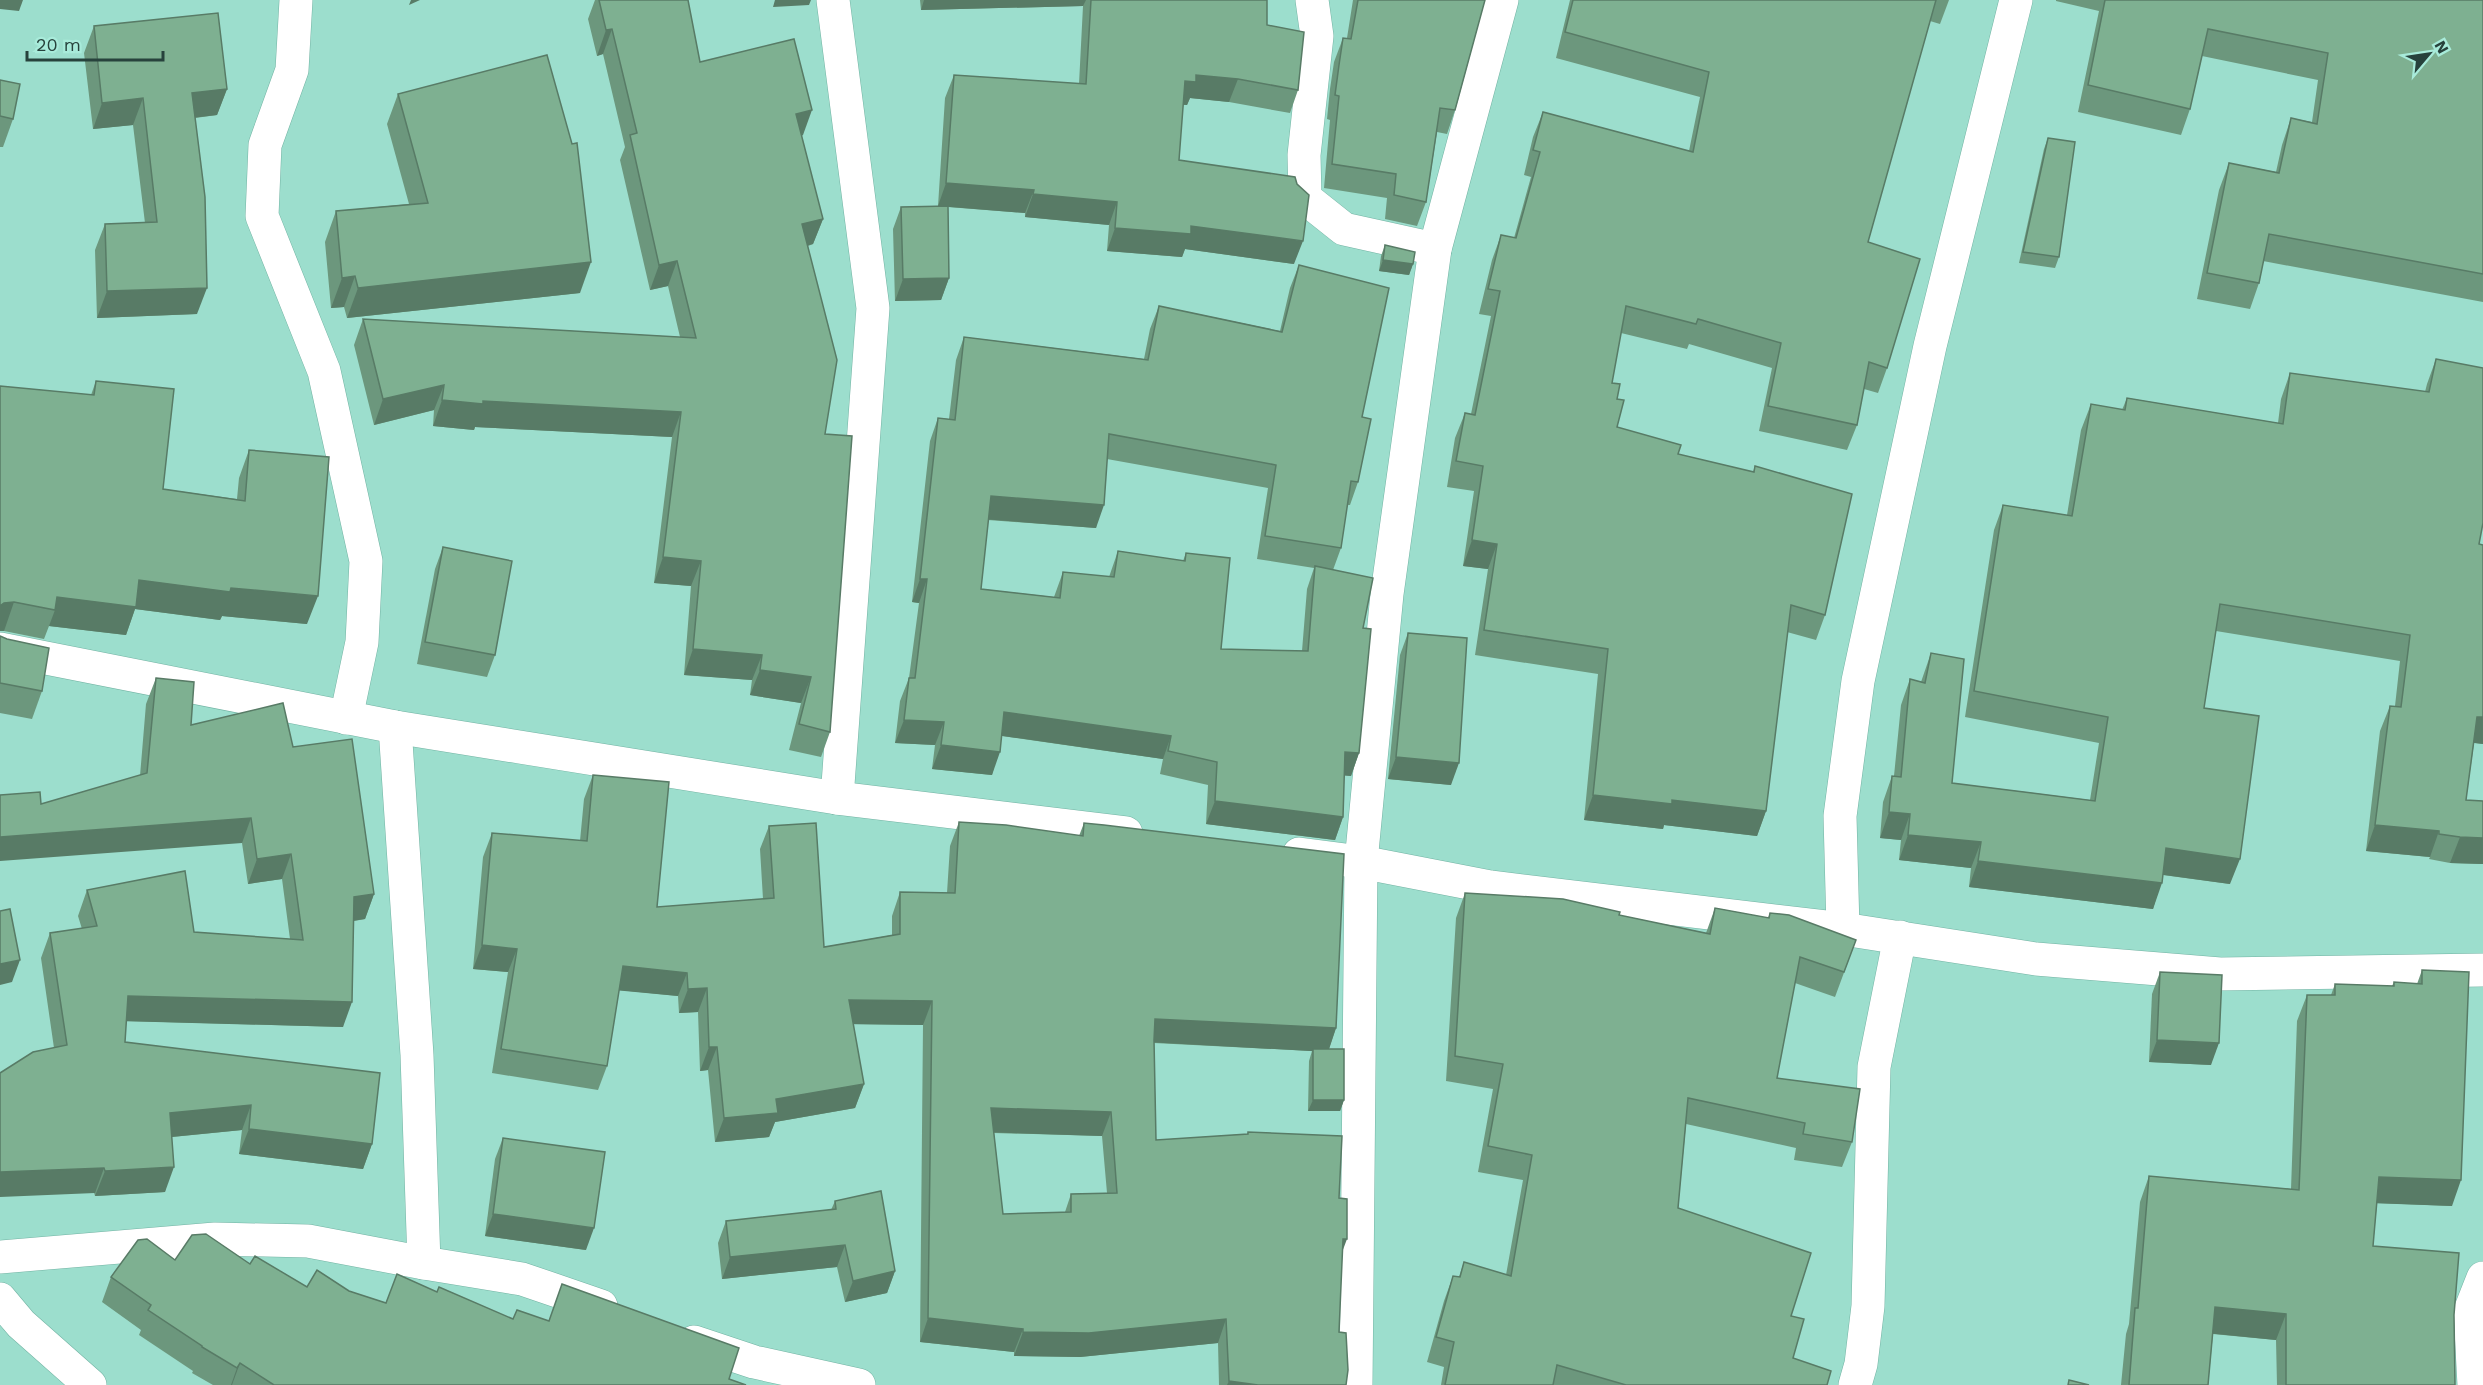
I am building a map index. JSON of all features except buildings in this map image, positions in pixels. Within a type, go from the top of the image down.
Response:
[{"type":"street","points":[[296,0],[292,70],[266,145],[262,216],[324,371],[366,561],[363,642],[346,718]]},
{"type":"street","points":[[833,0],[873,308],[837,798]]},
{"type":"street","points":[[1312,0],[1317,36],[1304,155],[1305,198],[1344,229],[1435,249]]},
{"type":"street","points":[[1356,1385],[1361,862],[1387,594],[1435,249],[1502,0]]},
{"type":"street","points":[[1843,928],[1840,816],[1858,681],[1930,346],[2016,0]]},
{"type":"street","points":[[0,649],[395,727],[837,798],[1151,837]]},
{"type":"street","points":[[395,727],[417,1055],[424,1263]]},
{"type":"street","points":[[1268,851],[1361,862],[1490,887],[1843,928],[2036,959],[2220,974],[2483,970]]},
{"type":"street","points":[[1855,1385],[1861,1364],[1868,1306],[1874,1067],[1900,937]]},
{"type":"street","points":[[0,1257],[215,1239],[308,1241],[522,1279],[633,1318]]},
{"type":"street","points":[[2474,1385],[2470,1311],[2483,1278]]},
{"type":"street","points":[[0,1299],[21,1324],[90,1385]]},
{"type":"street","points":[[663,1330],[754,1362],[859,1385]]}]
